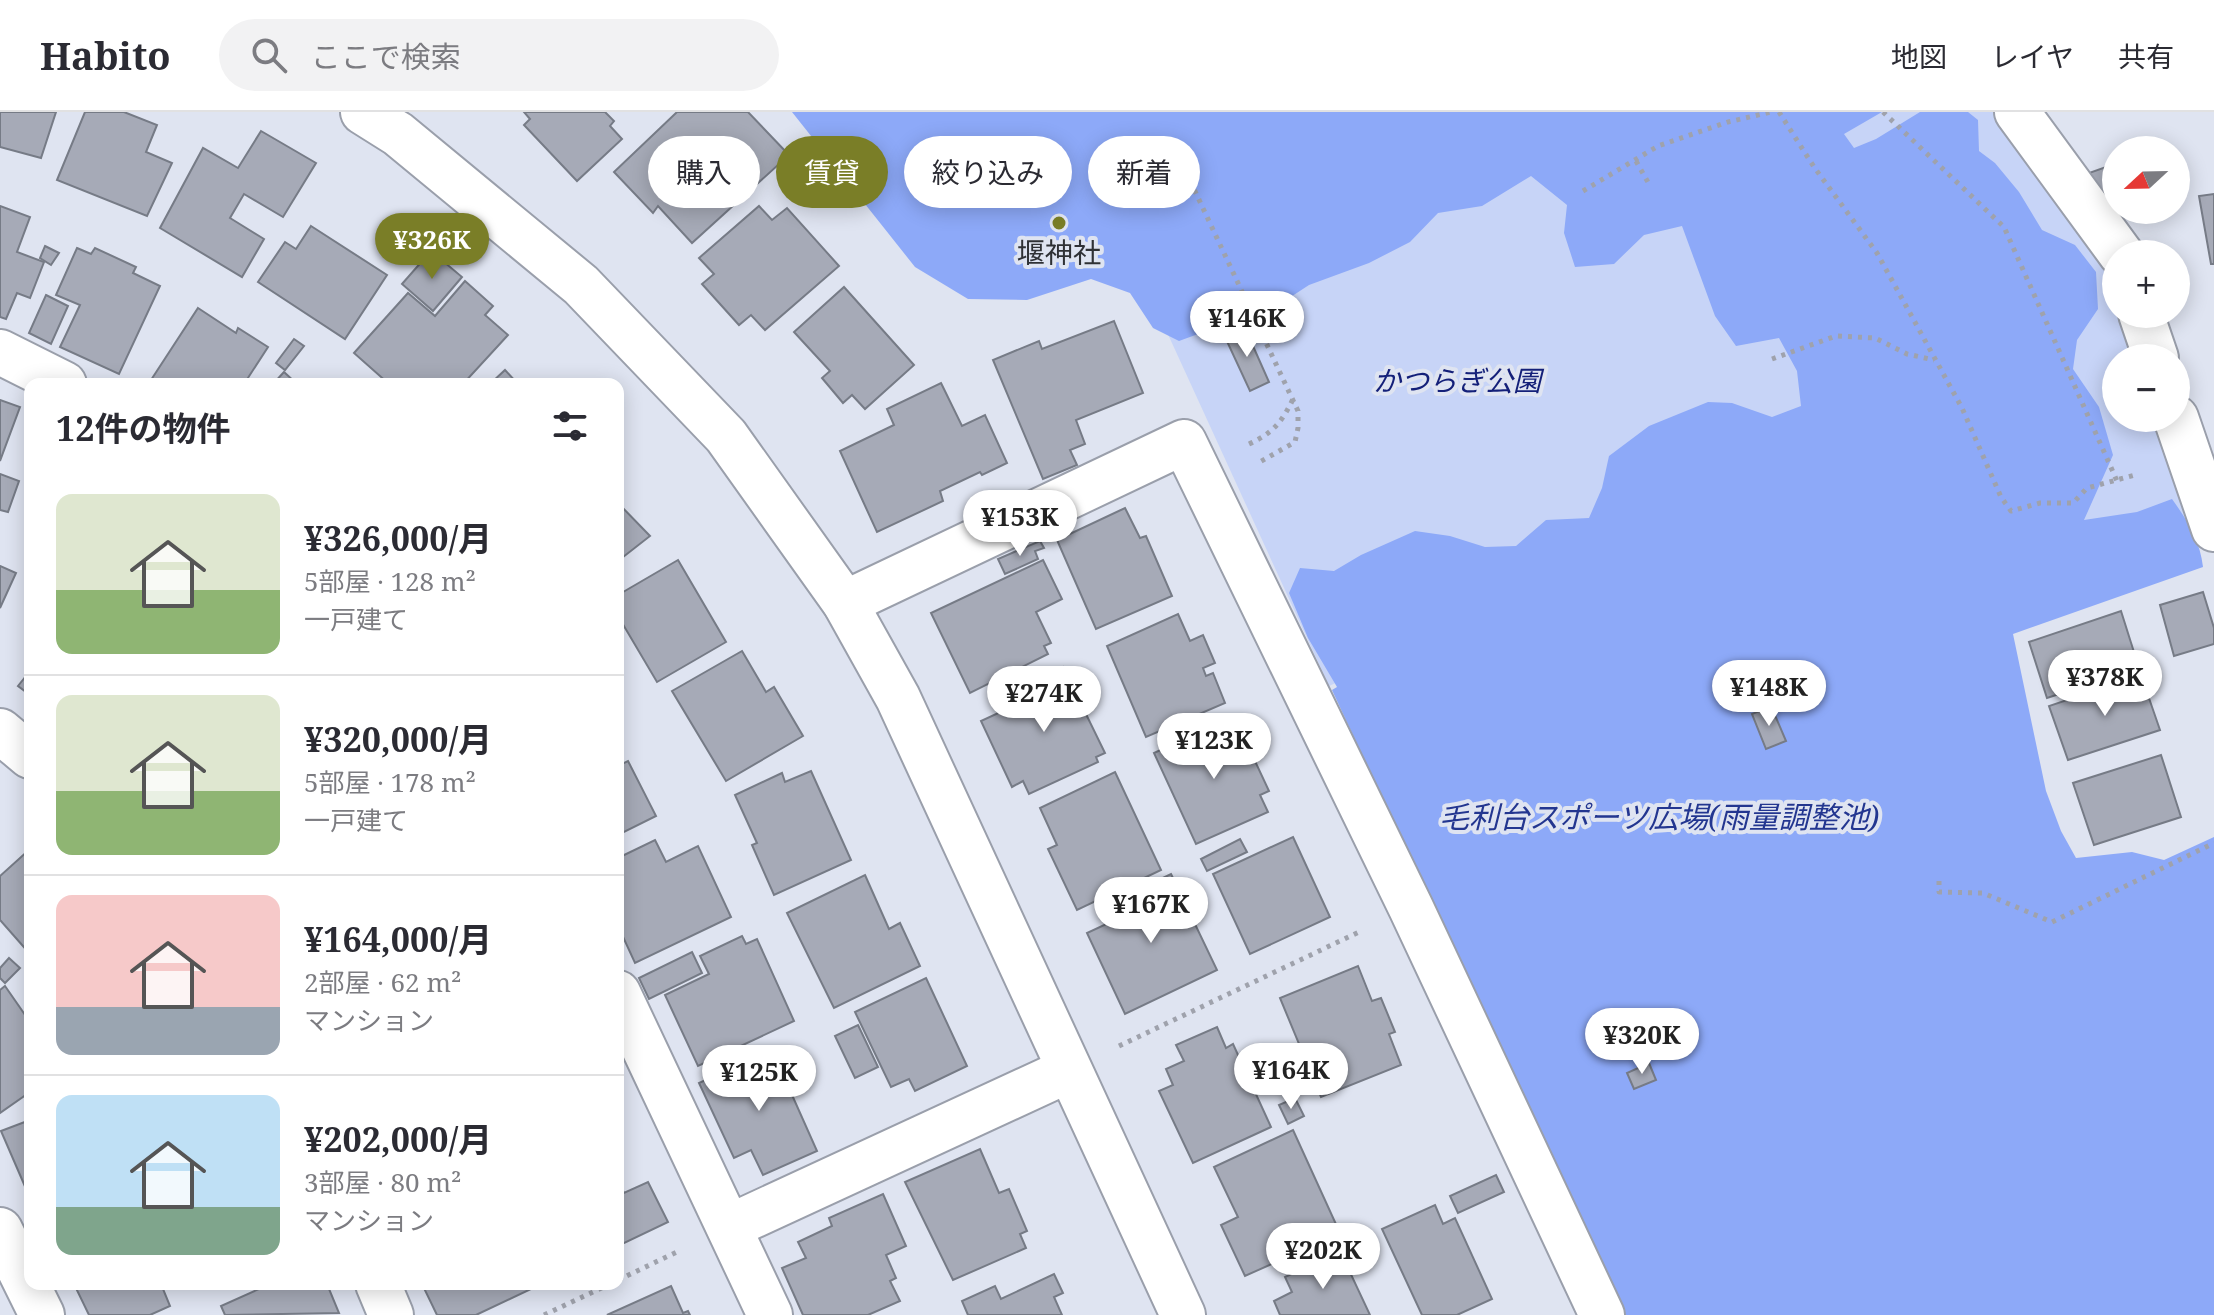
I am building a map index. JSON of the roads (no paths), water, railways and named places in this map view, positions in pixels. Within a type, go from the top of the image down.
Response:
[{"type":"street","points":[[363,112],[398,134],[581,285],[726,436],[845,603],[1088,1061],[1183,1315]]},
{"type":"street","points":[[2017,112],[2111,240]]},
{"type":"street","points":[[0,352],[52,378]]},
{"type":"street","points":[[2181,432],[2214,529]]},
{"type":"street","points":[[845,603],[1184,442],[1411,908],[1602,1315]]},
{"type":"street","points":[[0,731],[24,751]]},
{"type":"street","points":[[624,1006],[770,1315]]},
{"type":"street","points":[[729,1227],[1088,1061]]},
{"type":"street","points":[[0,1230],[24,1279]]},
{"type":"street","points":[[30,1290],[42,1315]]},
{"type":"street","points":[[381,1290],[391,1315]]},
{"type":"place","name":"堰神社","points":[[1059,223]]},
{"type":"park label","name":"かつらぎ公園","points":[[1457,380]]},
{"type":"water label","name":"毛利台スポーツ広場(雨量調整池)","points":[[1659,816]]}]
